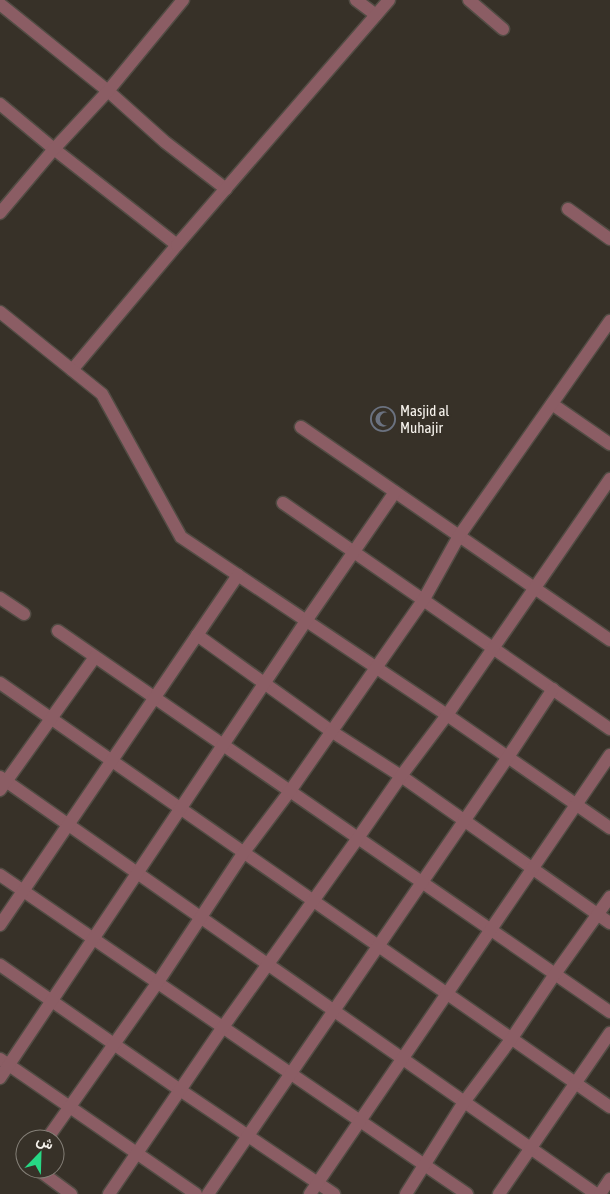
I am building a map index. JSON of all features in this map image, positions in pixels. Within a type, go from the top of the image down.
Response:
[{"type":"street","points":[[2,206],[108,91],[183,0]]},
{"type":"street","points":[[356,0],[376,15]]},
{"type":"street","points":[[72,370],[177,245],[389,0]]},
{"type":"street","points":[[469,0],[503,29]]},
{"type":"street","points":[[0,4],[108,91],[165,142],[226,189]]},
{"type":"street","points":[[0,104],[54,149],[177,245]]},
{"type":"street","points":[[568,210],[610,239]]},
{"type":"street","points":[[0,312],[102,394],[181,537],[447,715],[610,828]]},
{"type":"street","points":[[54,1129],[202,918],[244,852],[290,791],[424,599],[459,536],[552,404],[605,338],[610,321]]},
{"type":"street","points":[[552,404],[610,444]]},
{"type":"street","points":[[300,427],[610,640]]},
{"type":"street","points":[[109,1194],[223,1027],[314,901],[400,776],[447,715],[610,479]]},
{"type":"street","points":[[0,1078],[4,1062],[52,1001],[264,683],[395,492]]},
{"type":"street","points":[[283,504],[424,599],[610,729]]},
{"type":"street","points":[[0,925],[238,575]]},
{"type":"street","points":[[0,598],[24,614]]},
{"type":"street","points":[[58,632],[610,1012]]},
{"type":"street","points":[[197,635],[332,731],[464,820],[610,923]]},
{"type":"street","points":[[95,657],[52,718],[2,783],[68,825],[596,1194]]},
{"type":"street","points":[[0,683],[610,1107]]},
{"type":"street","points":[[208,1194],[553,689]]},
{"type":"street","points":[[310,1194],[610,755]]},
{"type":"street","points":[[0,874],[466,1194]]},
{"type":"street","points":[[406,1194],[464,1102],[512,1038],[610,897]]},
{"type":"street","points":[[0,965],[334,1194]]},
{"type":"street","points":[[499,1194],[610,1033]]},
{"type":"street","points":[[4,1062],[71,1106],[196,1194]]},
{"type":"street","points":[[51,1179],[71,1194]]},
{"type":"street","points":[[600,1194],[610,1179]]},
{"type":"place","name":"Masjid al Muhajir","points":[[383,419]]}]
